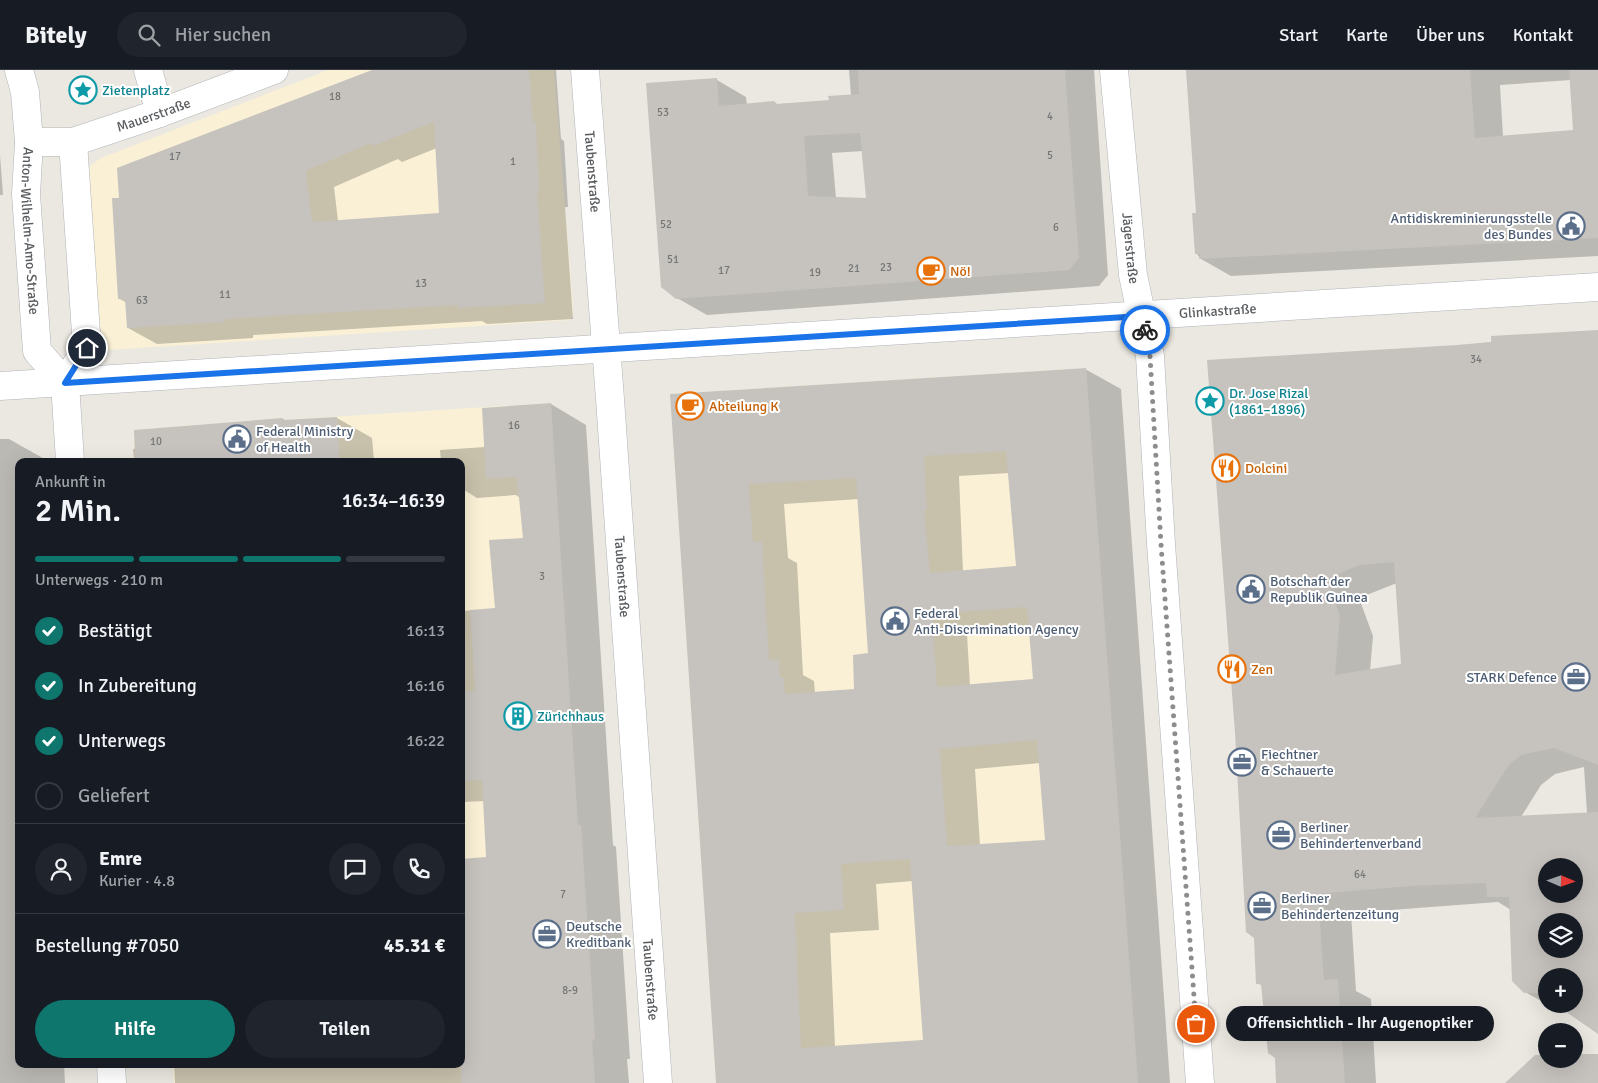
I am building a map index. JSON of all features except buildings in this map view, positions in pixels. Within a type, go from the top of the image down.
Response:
[{"type":"street","name":"Anton-Wilhelm-Amo-Straße","points":[[19,70],[25,92],[29,142],[26,194],[36,351],[65,383]]},
{"type":"street","points":[[148,70],[160,113]]},
{"type":"street","name":"Mauerstraße","points":[[29,142],[73,142],[160,113],[274,70]]},
{"type":"street","name":"Taubenstraße","points":[[585,70],[607,349],[658,1083]]},
{"type":"street","name":"Jägerstraße","points":[[1114,70],[1134,275],[1150,356],[1161,544],[1200,1083]]},
{"type":"street","points":[[70,458],[65,383],[87,348],[73,142]]},
{"type":"street","name":"Glinkastraße","points":[[0,386],[1598,287]]},
{"type":"street","points":[[111,1068],[112,1083]]},
{"type":"shaded area","points":[[328,70],[554,70],[573,306],[573,316],[570,320],[109,350],[103,348],[97,342],[87,171],[91,165],[101,158]]},
{"type":"shaded area","points":[[1086,368],[1138,1083],[716,1083],[670,394]]},
{"type":"shaded area","points":[[551,403],[577,811],[578,825],[581,825],[595,1039],[592,1040],[595,1083],[174,1083],[173,1068],[465,1068],[465,458],[133,458],[134,430],[283,418],[284,420]]},
{"type":"way so far","points":[[1145,330],[1150,356],[1161,544],[1196,1024]]},
{"type":"place","name":"Zietenplatz","points":[[83,90]]},
{"type":"place","name":"Antidiskreminierungsstelle des Bundes","points":[[1571,226]]},
{"type":"place","name":"Nö!","points":[[931,271]]},
{"type":"place","name":"Dr. Jose Rizal (1861–1896)","points":[[1210,401]]},
{"type":"place","name":"Abteilung K","points":[[690,406]]},
{"type":"place","name":"Federal Ministry of Health","points":[[237,439]]},
{"type":"place","name":"Dolcini","points":[[1226,468]]},
{"type":"place","name":"Botschaft der Republik Guinea","points":[[1251,589]]},
{"type":"place","name":"Federal Anti-Discrimination Agency","points":[[895,621]]},
{"type":"place","name":"Zen","points":[[1232,669]]},
{"type":"place","name":"STARK Defence","points":[[1576,677]]},
{"type":"place","name":"Zürichhaus","points":[[518,716]]},
{"type":"place","name":"Fiechtner & Schauerte","points":[[1242,762]]},
{"type":"place","name":"Berliner Behindertenverband","points":[[1281,835]]},
{"type":"place","name":"Berliner Behindertenzeitung","points":[[1262,906]]},
{"type":"place","name":"Deutsche Kreditbank","points":[[547,934]]},
{"type":"place","name":"Offensichtlich - Ihr Augenoptiker","points":[[1196,1024]]},
{"type":"route","points":[[87,348],[65,383],[1142,316],[1145,330]]}]
